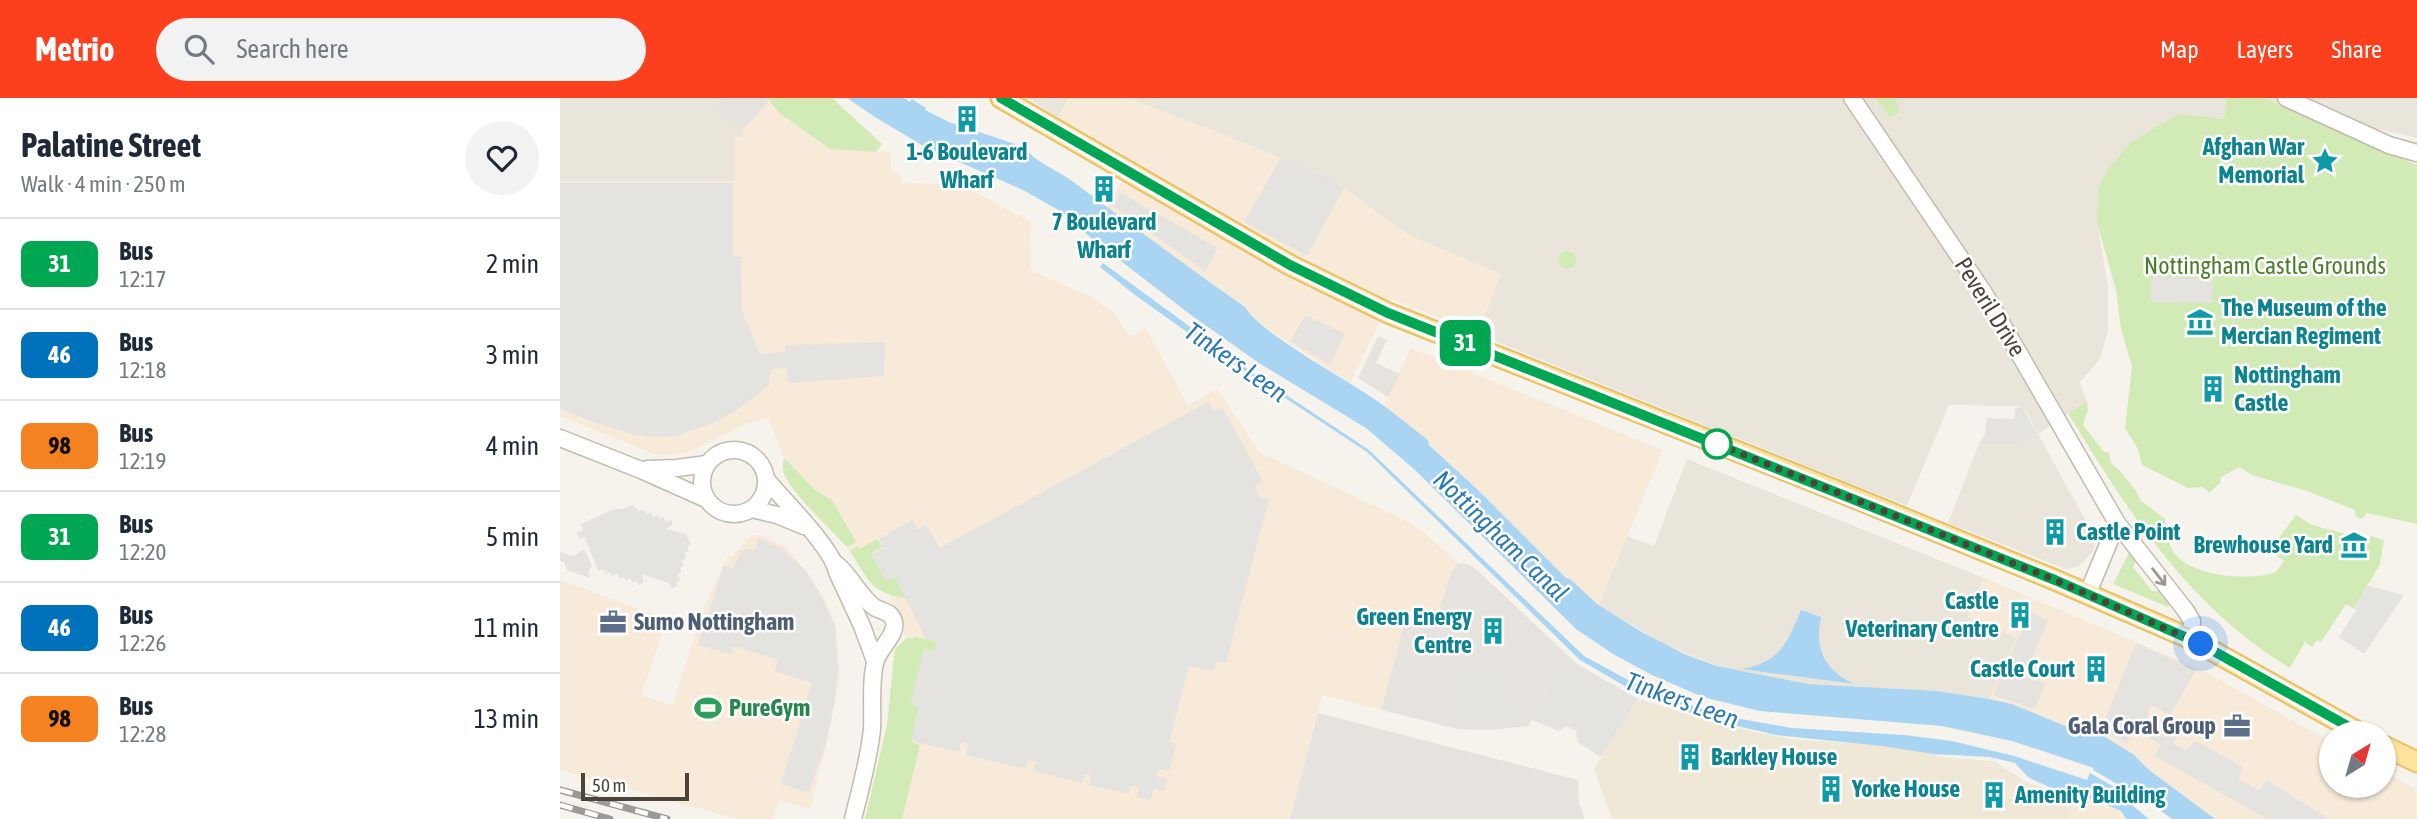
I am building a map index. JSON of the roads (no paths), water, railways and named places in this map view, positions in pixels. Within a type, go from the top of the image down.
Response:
[{"type":"main road","points":[[1001,98],[1290,265],[1388,313],[1852,497],[2087,594],[2191,639],[2338,721]]},
{"type":"main road","points":[[2396,752],[2417,762]]},
{"type":"street","name":"Peveril Drive","points":[[1852,98],[1984,293],[2118,523],[2186,611],[2192,621],[2191,639]]},
{"type":"street","points":[[2286,98],[2389,145],[2417,153]]},
{"type":"street","points":[[560,438],[706,499]]},
{"type":"street","points":[[740,450],[756,459],[763,468],[766,479],[764,494],[752,509],[742,513],[727,514],[712,507],[706,499],[701,483],[707,464],[720,452],[740,450]]},
{"type":"street","points":[[641,470],[707,464]]},
{"type":"street","points":[[766,479],[835,563],[846,571],[859,591],[877,609],[888,612],[894,620],[894,629],[876,661],[871,732],[855,811]]},
{"type":"street","points":[[752,509],[777,515],[806,527]]},
{"type":"street","points":[[2087,594],[2118,523]]},
{"type":"street","points":[[835,563],[876,661]]},
{"type":"street","points":[[863,630],[866,614],[877,609]]},
{"type":"street","points":[[863,630],[873,641],[887,640]]},
{"type":"water","name":"Nottingham Canal","points":[[847,98],[904,98],[910,102],[912,99],[926,108],[925,110],[949,122],[1024,147],[1034,157],[1072,181],[1245,307],[1266,329],[1376,400],[1428,440],[1429,445],[1566,578],[1597,604],[1640,631],[1684,654],[1717,666],[1808,684],[1937,691],[2012,704],[2092,737],[2099,733],[2134,755],[2149,770],[2215,819],[2172,819],[2133,790],[2131,792],[2093,770],[2094,768],[2012,741],[1942,726],[1760,711],[1703,697],[1652,675],[1613,654],[1576,629],[1415,470],[1366,428],[1259,363],[1191,315],[1091,238],[1062,212],[1023,190],[925,147]]},
{"type":"water","name":"Tinkers Leen","points":[[1103,263],[1253,373],[1369,450],[1584,656],[1630,681],[1669,698],[1724,716],[1792,728],[1952,741],[2014,756],[2087,780],[2090,773],[2128,795],[2126,800],[2149,819],[2126,819],[2121,811],[2049,787],[2029,778],[2015,763],[1990,757],[1933,754],[1776,735],[1707,719],[1637,693],[1580,660],[1367,452],[1208,347],[1135,295],[1100,267]]},
{"type":"water","points":[[1801,610],[1821,617],[1819,639],[1824,658],[1836,673],[1855,684],[1741,669],[1773,657],[1786,642]]},
{"type":"railway","points":[[560,790],[667,819]]},
{"type":"railway","points":[[560,805],[610,819]]},
{"type":"place","name":"1-6 Boulevard Wharf","points":[[967,119]]},
{"type":"place","name":"Afghan War Memorial","points":[[2325,161]]},
{"type":"place","name":"7 Boulevard Wharf","points":[[1104,189]]},
{"type":"place","name":"The Museum of the Mercian Regiment","points":[[2200,322]]},
{"type":"place","name":"Nottingham Castle","points":[[2213,389]]},
{"type":"place","name":"Castle Point","points":[[2055,532]]},
{"type":"place","name":"Brewhouse Yard","points":[[2354,545]]},
{"type":"place","name":"Castle Veterinary Centre","points":[[2020,615]]},
{"type":"place","name":"Sumo Nottingham","points":[[613,622]]},
{"type":"place","name":"Green Energy Centre","points":[[1493,631]]},
{"type":"place","name":"Castle Court","points":[[2096,669]]},
{"type":"place","name":"PureGym","points":[[708,708]]},
{"type":"place","name":"Gala Coral Group","points":[[2237,726]]},
{"type":"place","name":"Barkley House","points":[[1690,757]]},
{"type":"place","name":"Yorke House","points":[[1831,789]]},
{"type":"place","name":"Amenity Building","points":[[1994,795]]},
{"type":"park label","name":"Nottingham Castle Grounds","points":[[2265,266]]}]
